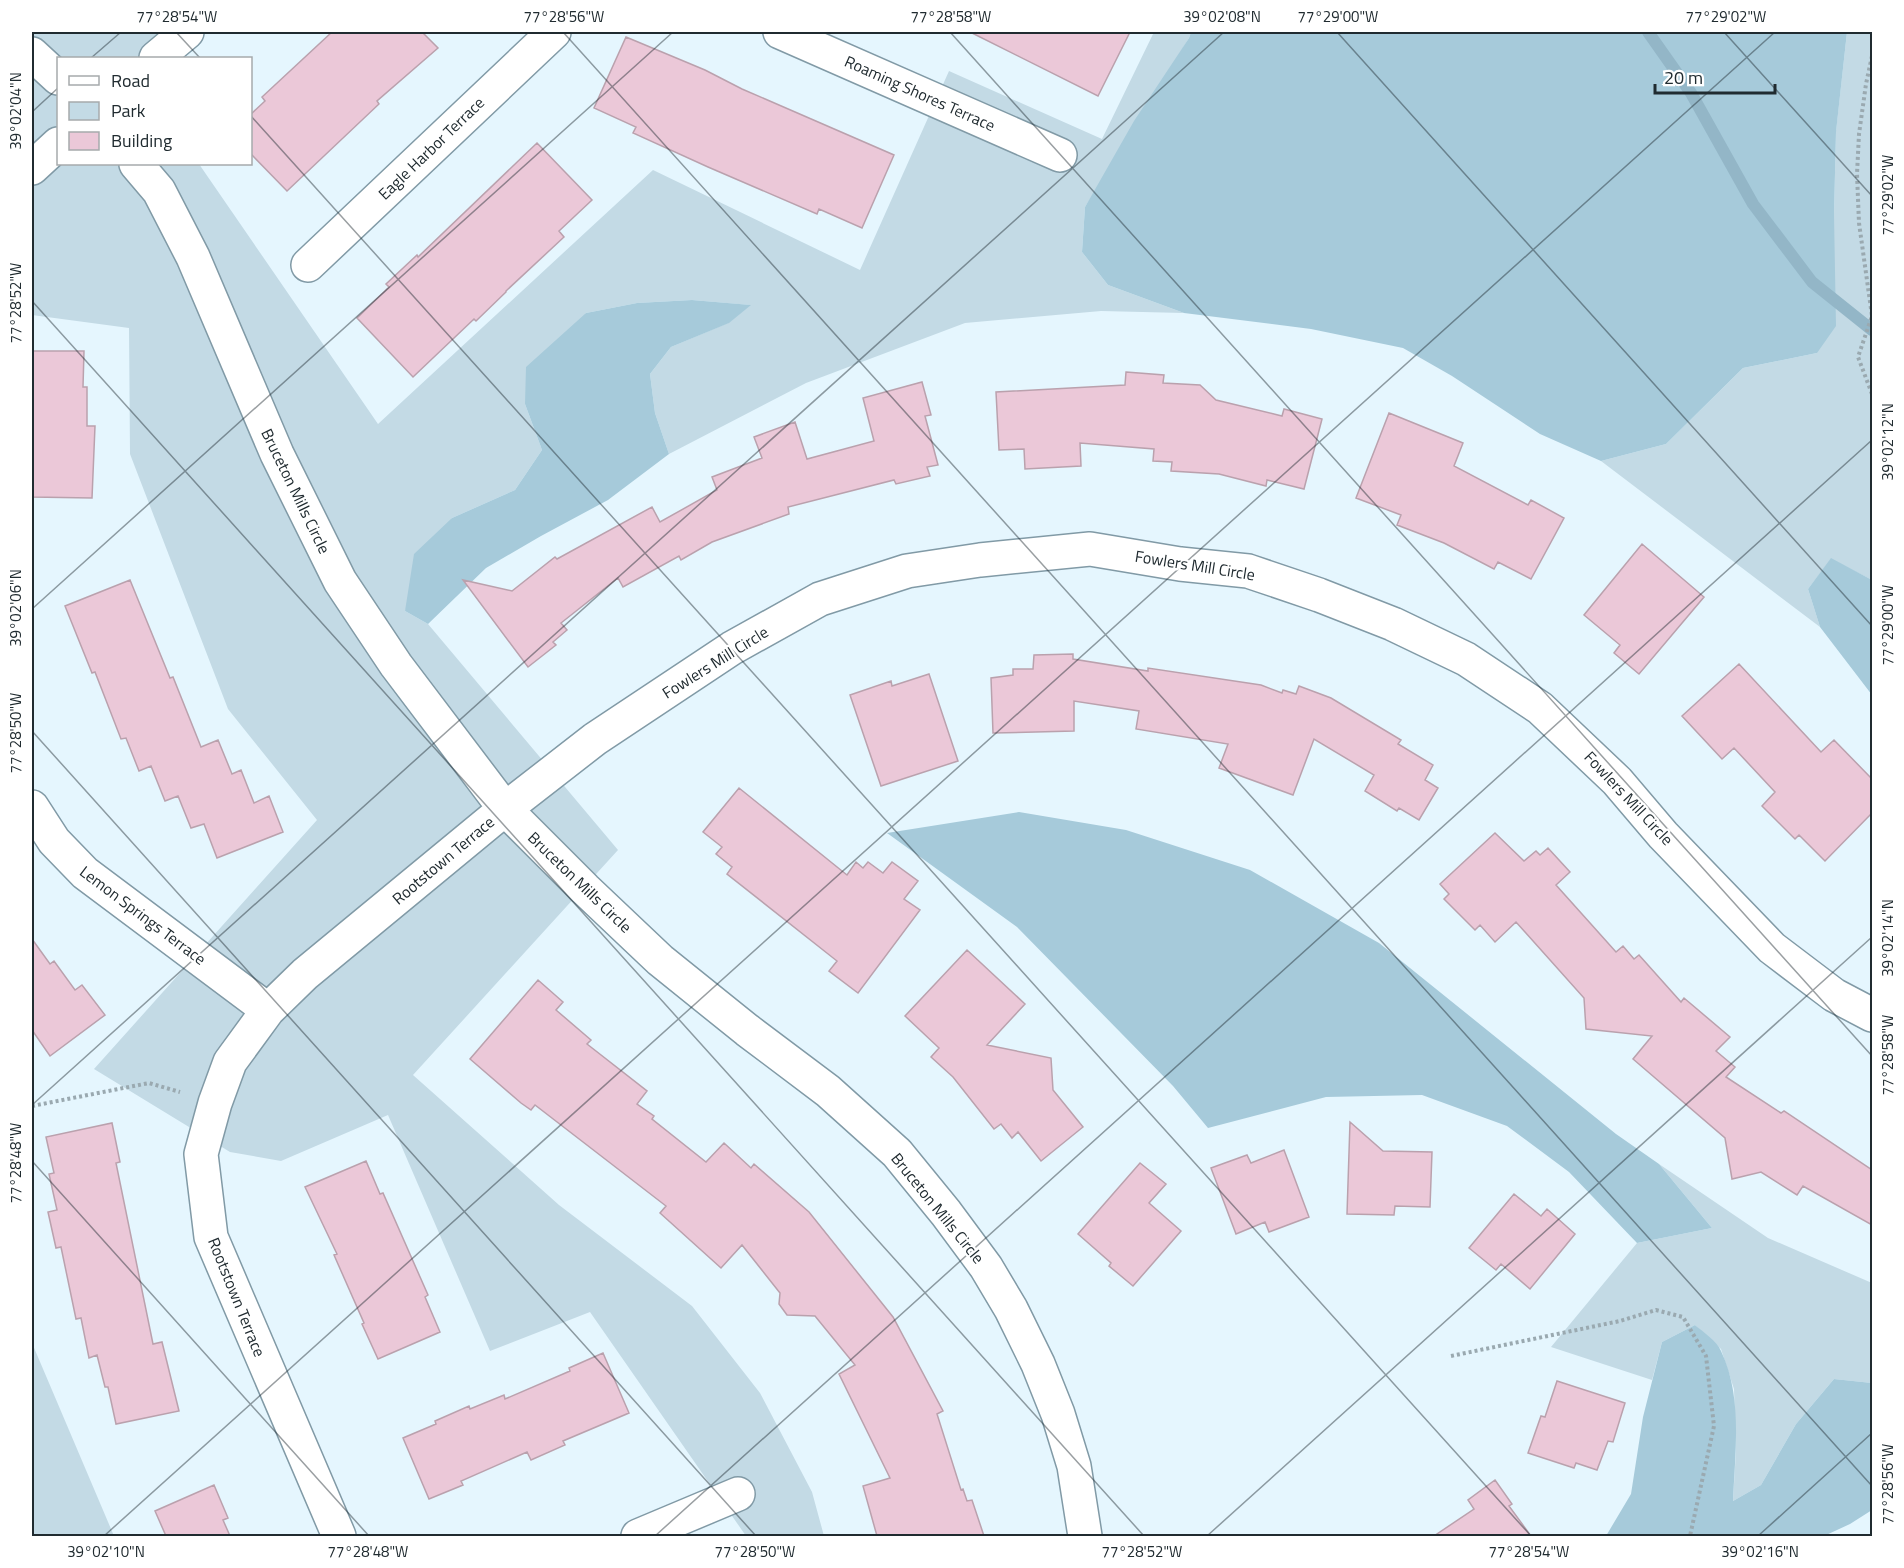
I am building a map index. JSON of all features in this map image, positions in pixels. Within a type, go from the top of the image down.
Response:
[{"type":"street","points":[[157,57],[187,32]]},
{"type":"street","name":"Eagle Harbor Terrace","points":[[308,265],[554,32]]},
{"type":"street","name":"Roaming Shores Terrace","points":[[780,32],[1060,155]]},
{"type":"street","points":[[32,54],[57,77]]},
{"type":"street","points":[[32,168],[57,145]]},
{"type":"street","name":"Bruceton Mills Circle","points":[[137,165],[159,191],[192,258],[277,454],[340,581],[396,665],[505,809],[660,960],[828,1091],[897,1153],[986,1267],[1011,1309],[1038,1364],[1058,1414],[1074,1466],[1085,1536]]},
{"type":"street","name":"Fowlers Mill Circle","points":[[505,809],[596,739],[732,648],[820,599],[907,571],[1090,549],[1180,564],[1248,572],[1319,595],[1393,624],[1466,659],[1540,708],[1617,781],[1663,835],[1772,948],[1834,995],[1872,1015]]},
{"type":"street","name":"Lemon Springs Terrace","points":[[32,807],[54,841],[85,873],[268,1010]]},
{"type":"street","name":"Rootstown Terrace","points":[[339,1536],[211,1237],[201,1154],[215,1103],[230,1062],[268,1010],[305,974],[505,809]]},
{"type":"street","points":[[638,1536],[738,1494]]},
{"type":"path","points":[[1872,56],[1859,134],[1857,174],[1859,224],[1872,316],[1858,357],[1872,394]]},
{"type":"path","points":[[32,1106],[149,1083],[215,1103]]},
{"type":"path","points":[[1450,1356],[1620,1321],[1656,1310],[1683,1317],[1706,1356],[1714,1426],[1690,1536]]},
{"type":"green space","points":[[32,32],[172,32],[173,57],[57,57],[57,165],[200,165],[378,424],[653,170],[860,270],[949,71],[1102,139],[1154,32],[1191,32],[1085,207],[1082,252],[1108,285],[1184,313],[1101,311],[965,323],[806,383],[669,454],[655,413],[650,374],[671,347],[728,323],[750,305],[692,300],[637,303],[586,313],[525,404],[542,450],[515,490],[452,518],[405,611],[428,624],[618,850],[413,1075],[559,1205],[692,1306],[760,1393],[812,1492],[824,1536],[746,1536],[590,1312],[490,1351],[388,1115],[281,1161],[230,1152],[94,1069],[317,820],[228,709],[130,454],[129,328],[32,315]]},
{"type":"green space","points":[[1847,32],[1872,32],[1872,580],[1831,559],[1808,589],[1820,627],[1601,461],[1666,444],[1743,368],[1817,353],[1834,215],[1836,131]]},
{"type":"green space","points":[[1659,1164],[1768,1238],[1872,1283],[1872,1383],[1834,1379],[1796,1424],[1761,1485],[1733,1501],[1736,1450],[1734,1389],[1721,1349],[1695,1325],[1662,1342],[1652,1380],[1551,1347],[1637,1243],[1712,1228]]},
{"type":"green space","points":[[32,1343],[114,1536],[32,1536]]},
{"type":"shaded area","points":[[1191,32],[1847,32],[1836,132],[1834,215],[1836,326],[1817,353],[1743,368],[1666,444],[1601,461],[1540,434],[1452,376],[1403,348],[1311,329],[1184,313],[1108,285],[1082,252],[1085,207],[1134,121]]},
{"type":"shaded area","points":[[692,300],[751,305],[729,323],[671,347],[650,374],[655,413],[669,454],[608,500],[486,568],[428,624],[405,611],[414,554],[452,518],[515,490],[542,450],[525,404],[526,367],[586,313],[637,303]]},
{"type":"shaded area","points":[[1831,558],[1872,580],[1872,695],[1820,627],[1808,589]]},
{"type":"shaded area","points":[[1019,812],[1126,830],[1250,870],[1379,943],[1616,1134],[1659,1164],[1712,1228],[1637,1243],[1569,1172],[1507,1126],[1422,1095],[1326,1097],[1208,1128],[1173,1086],[1017,927],[887,833]]},
{"type":"shaded area","points":[[1695,1325],[1719,1347],[1732,1387],[1736,1425],[1733,1501],[1761,1485],[1796,1424],[1834,1379],[1872,1383],[1872,1510],[1850,1524],[1824,1536],[1606,1536],[1631,1494],[1643,1417],[1662,1342]]},
{"type":"building","points":[[332,32],[422,32],[438,48],[377,101],[379,104],[287,191],[252,155],[252,113],[265,101],[262,97]]},
{"type":"building","points":[[970,32],[1130,32],[1098,96]]},
{"type":"building","points":[[626,37],[894,155],[862,228],[819,209],[817,214],[708,167],[633,133],[636,127],[594,108]]},
{"type":"building","points":[[537,143],[592,200],[559,231],[564,237],[413,377],[357,318],[389,287],[386,284],[417,255],[418,257]]},
{"type":"building","points":[[32,351],[84,351],[83,387],[87,387],[87,426],[95,426],[92,498],[32,497]]},
{"type":"building","points":[[1126,372],[1164,375],[1163,383],[1200,385],[1216,400],[1282,416],[1284,409],[1322,419],[1304,489],[1267,480],[1266,486],[1219,474],[1171,471],[1172,462],[1153,461],[1154,449],[1080,443],[1081,466],[1025,469],[1024,449],[999,450],[996,392],[1125,385]]},
{"type":"building","points":[[922,382],[931,415],[925,416],[938,465],[927,467],[930,476],[896,484],[894,480],[788,507],[789,514],[712,542],[681,560],[679,556],[623,587],[618,578],[561,623],[567,630],[553,642],[556,645],[528,667],[463,580],[512,591],[555,557],[557,559],[652,507],[660,522],[717,490],[712,477],[762,458],[754,437],[795,422],[807,459],[874,441],[863,398]]},
{"type":"building","points":[[1389,413],[1463,443],[1454,466],[1528,505],[1531,500],[1564,518],[1531,579],[1498,562],[1494,569],[1444,543],[1397,525],[1401,515],[1356,498]]},
{"type":"building","points":[[1642,544],[1704,597],[1639,674],[1614,653],[1620,645],[1584,615]]},
{"type":"building","points":[[130,580],[201,747],[218,740],[232,774],[241,770],[254,803],[269,796],[283,832],[217,858],[204,824],[191,828],[178,796],[165,801],[151,766],[139,771],[126,738],[121,739],[95,672],[92,673],[65,606]]},
{"type":"building","points":[[1073,654],[1073,659],[1261,685],[1282,693],[1283,690],[1296,694],[1299,686],[1331,698],[1401,740],[1398,744],[1433,765],[1425,780],[1438,788],[1419,820],[1399,808],[1397,811],[1365,791],[1374,775],[1314,739],[1293,795],[1219,768],[1228,744],[1136,729],[1139,711],[1074,701],[1074,731],[993,733],[991,678],[1013,675],[1013,669],[1033,669],[1034,655]]},
{"type":"building","points":[[1739,664],[1821,752],[1834,740],[1872,779],[1872,813],[1825,861],[1799,835],[1795,839],[1762,806],[1775,792],[1734,748],[1722,759],[1682,716]]},
{"type":"building","points":[[929,674],[958,761],[881,786],[850,695],[891,681],[892,686]]},
{"type":"building","points":[[739,788],[847,875],[856,862],[863,868],[868,862],[883,873],[892,862],[918,881],[904,899],[920,910],[858,993],[829,971],[837,961],[727,874],[732,867],[716,854],[722,847],[703,832]]},
{"type":"building","points":[[1495,833],[1524,861],[1536,851],[1540,855],[1548,848],[1570,872],[1556,885],[1616,952],[1623,946],[1634,959],[1639,955],[1681,1002],[1684,998],[1730,1037],[1716,1051],[1735,1067],[1726,1077],[1781,1113],[1784,1111],[1872,1170],[1872,1225],[1803,1186],[1797,1195],[1761,1172],[1732,1179],[1725,1138],[1633,1059],[1652,1036],[1586,1029],[1584,998],[1516,922],[1495,942],[1480,925],[1475,930],[1444,899],[1449,894],[1440,884]]},
{"type":"building","points":[[32,939],[50,964],[54,961],[75,990],[82,985],[105,1015],[50,1056],[32,1030]]},
{"type":"building","points":[[967,950],[1025,1004],[987,1045],[1051,1058],[1053,1090],[1083,1127],[1041,1161],[1018,1132],[1012,1138],[1001,1124],[994,1129],[953,1077],[931,1057],[939,1048],[905,1016]]},
{"type":"building","points":[[538,980],[563,1002],[556,1010],[591,1040],[587,1044],[647,1091],[637,1104],[654,1116],[652,1119],[706,1162],[724,1143],[751,1168],[754,1164],[809,1212],[893,1317],[943,1411],[937,1414],[961,1490],[963,1489],[967,1501],[972,1500],[984,1536],[877,1536],[863,1486],[890,1478],[839,1374],[855,1365],[815,1316],[787,1315],[779,1304],[780,1293],[742,1245],[721,1268],[660,1213],[666,1206],[535,1105],[531,1110],[521,1103],[470,1059]]},
{"type":"building","points":[[1350,1122],[1383,1151],[1432,1152],[1430,1207],[1395,1206],[1394,1215],[1347,1214]]},
{"type":"building","points":[[112,1123],[120,1162],[116,1163],[153,1344],[162,1342],[179,1411],[116,1424],[108,1387],[105,1387],[97,1355],[89,1358],[81,1318],[76,1319],[61,1247],[56,1248],[48,1212],[57,1210],[49,1174],[54,1173],[46,1137]]},
{"type":"building","points":[[1284,1150],[1309,1217],[1269,1232],[1265,1222],[1236,1234],[1211,1168],[1247,1155],[1251,1163]]},
{"type":"building","points":[[366,1161],[380,1194],[383,1193],[428,1295],[425,1297],[440,1332],[378,1359],[334,1255],[337,1254],[305,1187]]},
{"type":"building","points":[[1140,1163],[1166,1184],[1149,1203],[1181,1231],[1133,1286],[1109,1266],[1111,1263],[1078,1234]]},
{"type":"building","points":[[1514,1194],[1541,1216],[1547,1209],[1575,1234],[1530,1289],[1501,1264],[1496,1270],[1469,1248]]},
{"type":"building","points":[[603,1353],[629,1413],[563,1441],[565,1445],[531,1460],[527,1452],[461,1481],[463,1485],[429,1499],[403,1438],[469,1406],[470,1409],[504,1395],[505,1399],[570,1371],[569,1368]]},
{"type":"building","points":[[1557,1381],[1625,1403],[1613,1442],[1608,1441],[1597,1470],[1576,1463],[1574,1468],[1528,1453],[1541,1416],[1545,1417]]},
{"type":"building","points":[[1495,1480],[1512,1504],[1509,1506],[1531,1536],[1434,1536],[1474,1509],[1468,1500]]},
{"type":"building","points":[[214,1485],[228,1518],[223,1520],[230,1536],[166,1536],[155,1511]]},
{"type":"waterway","points":[[1648,32],[1691,93],[1753,204],[1812,282],[1872,330]]}]
